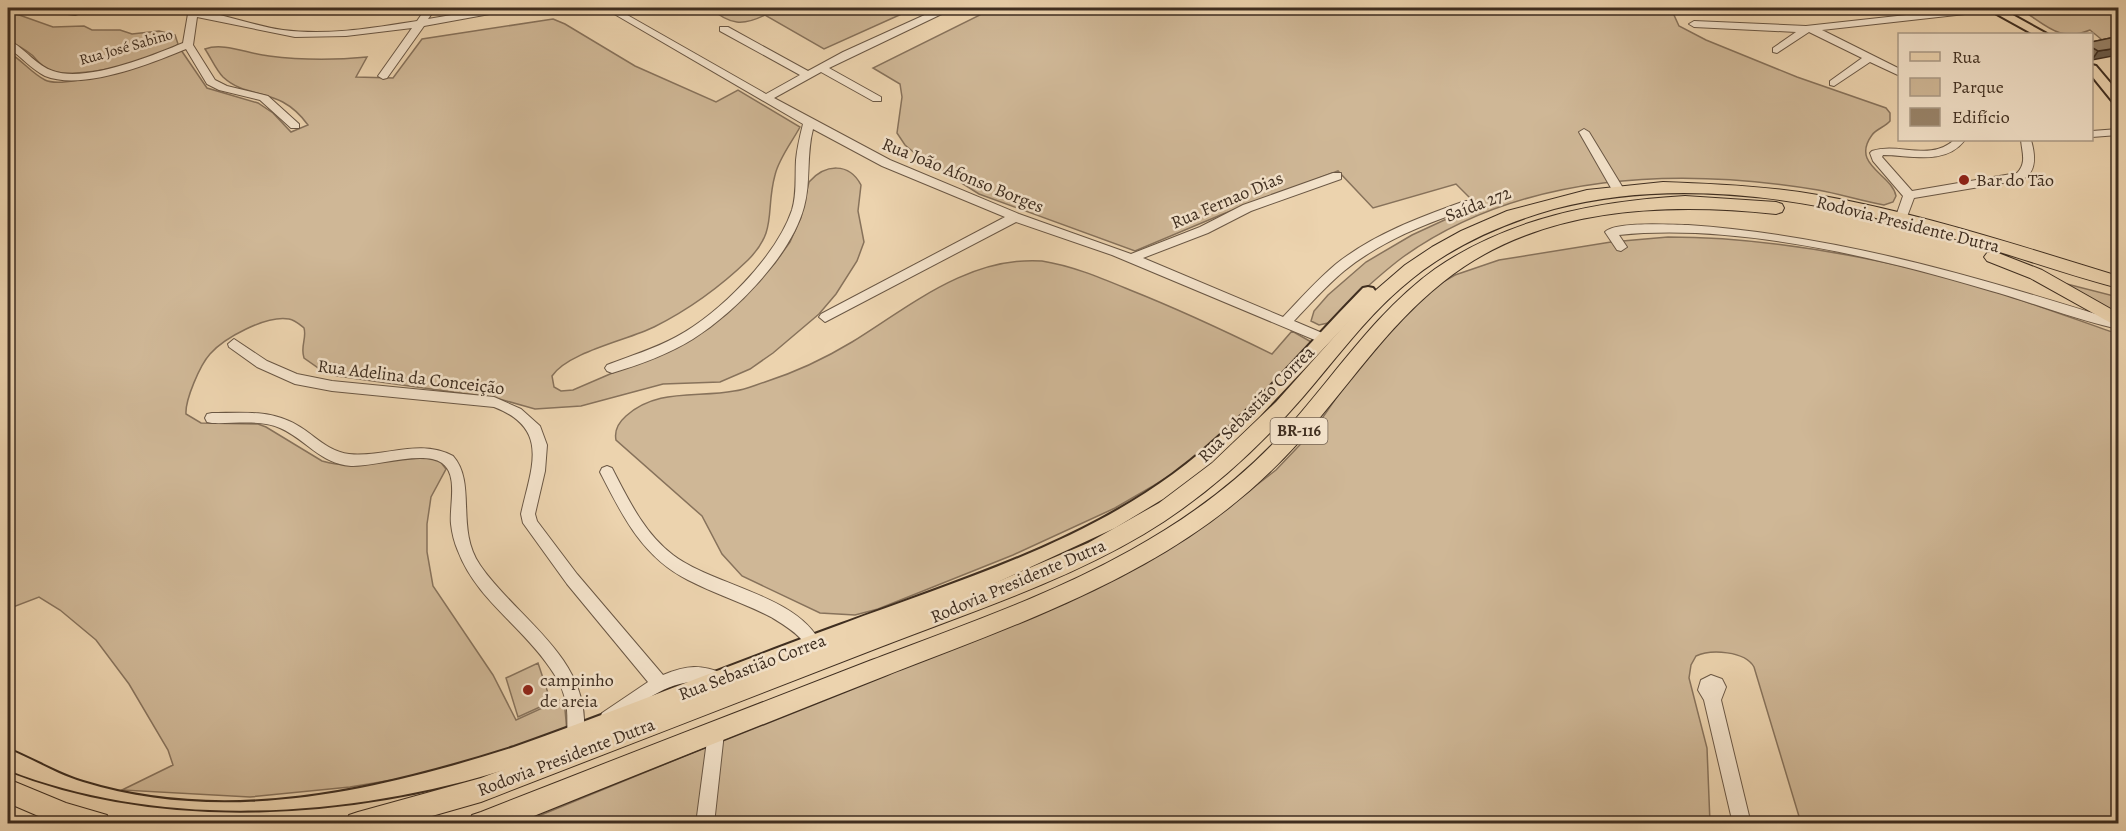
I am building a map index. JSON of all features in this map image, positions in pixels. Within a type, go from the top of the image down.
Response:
[{"type":"highway","name":"Saída 272","points":[[1368,292],[1426,248],[1467,227],[1532,205],[1617,188],[1681,185],[1739,187],[1828,198],[1855,204],[1880,214]]},
{"type":"highway","name":"Rodovia Presidente Dutra","points":[[358,824],[481,790],[1005,590],[1072,562],[1174,504],[1226,462],[1285,405],[1373,303],[1397,281],[1434,253],[1481,228],[1553,203],[1620,191],[1652,189],[1723,189],[1823,202],[1901,219],[2118,282]]},
{"type":"highway","name":"Rodovia Presidente Dutra","points":[[481,824],[1068,593],[1159,545],[1226,500],[1286,445],[1369,346],[1420,292],[1457,264],[1528,229],[1571,216],[1604,210],[1684,202],[1777,208],[1823,214],[1959,246],[2118,291]]},
{"type":"highway","points":[[1959,246],[2027,270],[2118,323]]},
{"type":"highway","points":[[2086,272],[2118,273]]},
{"type":"highway","points":[[8,791],[66,815],[98,824]]},
{"type":"highway","points":[[492,824],[547,797]]},
{"type":"main road","points":[[1992,8],[2039,33]]},
{"type":"main road","points":[[2093,71],[2118,99]]},
{"type":"main road","name":"Rua Sebastião Correa","points":[[8,759],[64,786],[122,804],[216,813],[285,812],[360,802],[406,791],[584,733],[1050,552],[1147,500],[1179,479],[1230,436],[1368,292]]},
{"type":"street","points":[[61,8],[70,13],[90,8]]},
{"type":"street","points":[[209,15],[230,8]]},
{"type":"street","points":[[383,76],[431,8]]},
{"type":"street","points":[[193,10],[282,33],[304,34],[353,31],[506,8]]},
{"type":"street","name":"Rua João Afonso Borges","points":[[609,8],[809,123],[886,163],[1015,217],[1132,258],[1322,338]]},
{"type":"street","points":[[766,98],[807,75],[946,8]]},
{"type":"street","points":[[1694,24],[1809,29],[1992,8]]},
{"type":"street","name":"Rua José Sabino","points":[[8,45],[20,50],[39,68],[48,73],[72,77],[145,60],[188,45],[193,10]]},
{"type":"street","points":[[724,29],[807,75]]},
{"type":"street","points":[[1777,50],[1809,29]]},
{"type":"street","points":[[1809,29],[1898,72]]},
{"type":"street","points":[[188,45],[211,82],[223,88],[264,98],[295,126]]},
{"type":"street","points":[[1834,83],[1869,58]]},
{"type":"street","points":[[821,68],[877,99]]},
{"type":"street","points":[[612,368],[687,336],[715,314],[768,263],[783,243],[802,195],[802,156],[809,123]]},
{"type":"street","points":[[1584,132],[1617,188]]},
{"type":"street","points":[[2093,134],[2118,132]]},
{"type":"street","points":[[1909,195],[1876,156],[1879,151],[1911,155],[1948,150],[1959,141]]},
{"type":"street","points":[[1909,195],[2021,176],[2026,172],[2030,161],[2026,141]]},
{"type":"street","name":"Rua Fernao Dias","points":[[1132,258],[1204,230],[1247,208],[1337,176]]},
{"type":"street","points":[[1901,219],[1909,195]]},
{"type":"street","points":[[1286,322],[1347,262],[1409,226],[1469,204]]},
{"type":"street","points":[[825,317],[1015,217]]},
{"type":"street","points":[[1621,247],[1611,232],[1678,227],[1820,244],[1936,269],[2118,323]]},
{"type":"street","name":"Rua Adelina da Conceição","points":[[234,344],[262,364],[295,379],[332,386],[494,402],[505,405],[519,414],[535,431],[540,446],[529,508],[530,523],[572,579],[660,684]]},
{"type":"street","points":[[212,418],[282,423],[327,455],[339,459],[370,460],[426,452],[436,453],[449,460],[456,472],[458,527],[467,554],[483,581],[553,658],[564,674],[573,693],[578,722],[584,733],[660,684],[678,677],[703,673],[719,679]]},
{"type":"street","points":[[607,472],[641,534],[660,554],[697,577],[775,612],[809,636],[813,644]]},
{"type":"street","points":[[1711,694],[1742,824]]},
{"type":"street","points":[[705,824],[716,733]]},
{"type":"green space","points":[[710,8],[915,8],[824,49],[765,15],[750,21],[737,22],[724,18]]},
{"type":"green space","points":[[987,8],[1679,8],[1674,15],[1679,26],[1706,40],[1797,77],[1886,108],[1890,113],[1890,121],[1872,135],[1866,154],[1869,162],[1893,188],[1896,196],[1893,202],[1884,205],[1818,190],[1711,179],[1657,179],[1603,183],[1550,192],[1498,207],[1449,229],[1403,257],[1328,323],[1319,325],[1311,321],[1314,311],[1328,295],[1366,262],[1412,235],[1477,205],[1456,184],[1373,208],[1338,171],[1223,214],[1135,251],[979,194],[905,145],[897,133],[902,97],[900,84],[873,68],[990,10]]},
{"type":"green space","points":[[2054,8],[2117,8],[2118,53],[2090,30],[2080,33],[2060,33],[2025,12]]},
{"type":"green space","points":[[8,11],[53,27],[84,26],[92,30],[120,30],[132,34],[159,31],[175,35],[178,44],[154,57],[116,68],[60,73],[46,69],[32,55],[8,41]]},
{"type":"green space","points":[[553,19],[635,66],[716,102],[738,90],[800,127],[777,169],[772,188],[767,229],[757,249],[748,260],[704,297],[667,320],[643,332],[599,347],[571,360],[552,376],[554,387],[561,391],[573,390],[624,368],[727,309],[775,263],[790,242],[801,217],[809,182],[829,169],[837,168],[850,172],[861,185],[858,211],[864,242],[857,261],[836,294],[819,314],[773,353],[750,369],[720,382],[663,384],[581,406],[535,409],[496,398],[337,376],[324,372],[304,358],[304,328],[289,319],[258,324],[225,341],[206,359],[188,400],[186,414],[201,423],[258,424],[322,461],[337,464],[366,464],[436,456],[446,469],[431,497],[427,524],[427,552],[433,586],[493,675],[516,720],[564,698],[567,732],[428,774],[350,787],[250,797],[122,790],[173,765],[168,750],[129,684],[96,640],[60,610],[39,597],[8,609],[8,52],[40,77],[56,82],[72,81],[112,72],[181,50],[207,88],[258,103],[273,113],[291,132],[308,125],[297,112],[275,99],[233,84],[223,77],[205,49],[220,47],[261,55],[293,58],[367,57],[356,77],[393,78],[422,39]]},
{"type":"green space","points":[[1668,237],[1735,240],[1801,247],[1899,265],[1978,286],[2118,334],[2118,823],[1801,823],[1754,667],[1750,662],[1736,655],[1719,652],[1696,656],[1691,665],[1689,678],[1707,748],[1710,823],[519,824],[1017,623],[1218,515],[1276,470],[1314,430],[1366,355],[1434,287],[1455,275],[1499,260],[1611,242]]},
{"type":"green space","points":[[1042,261],[1076,269],[1108,281],[1272,354],[1292,331],[1313,343],[1229,432],[1182,468],[1153,486],[1115,508],[1013,555],[878,609],[855,615],[820,613],[742,576],[722,554],[702,516],[616,440],[616,430],[621,421],[638,407],[651,401],[746,389],[831,354],[918,299],[965,275],[990,266]]},
{"type":"green space","points":[[2059,282],[2118,297],[2118,316]]},
{"type":"green space","name":"campinho de areia","points":[[538,663],[551,702],[518,717],[506,678]]},
{"type":"building","points":[[2115,37],[2118,40],[2118,48],[2098,51],[2093,48],[2093,42]]},
{"type":"place","name":"Bar do Tão","points":[[1964,180]]},
{"type":"place","name":"campinho de areia","points":[[528,690]]}]
